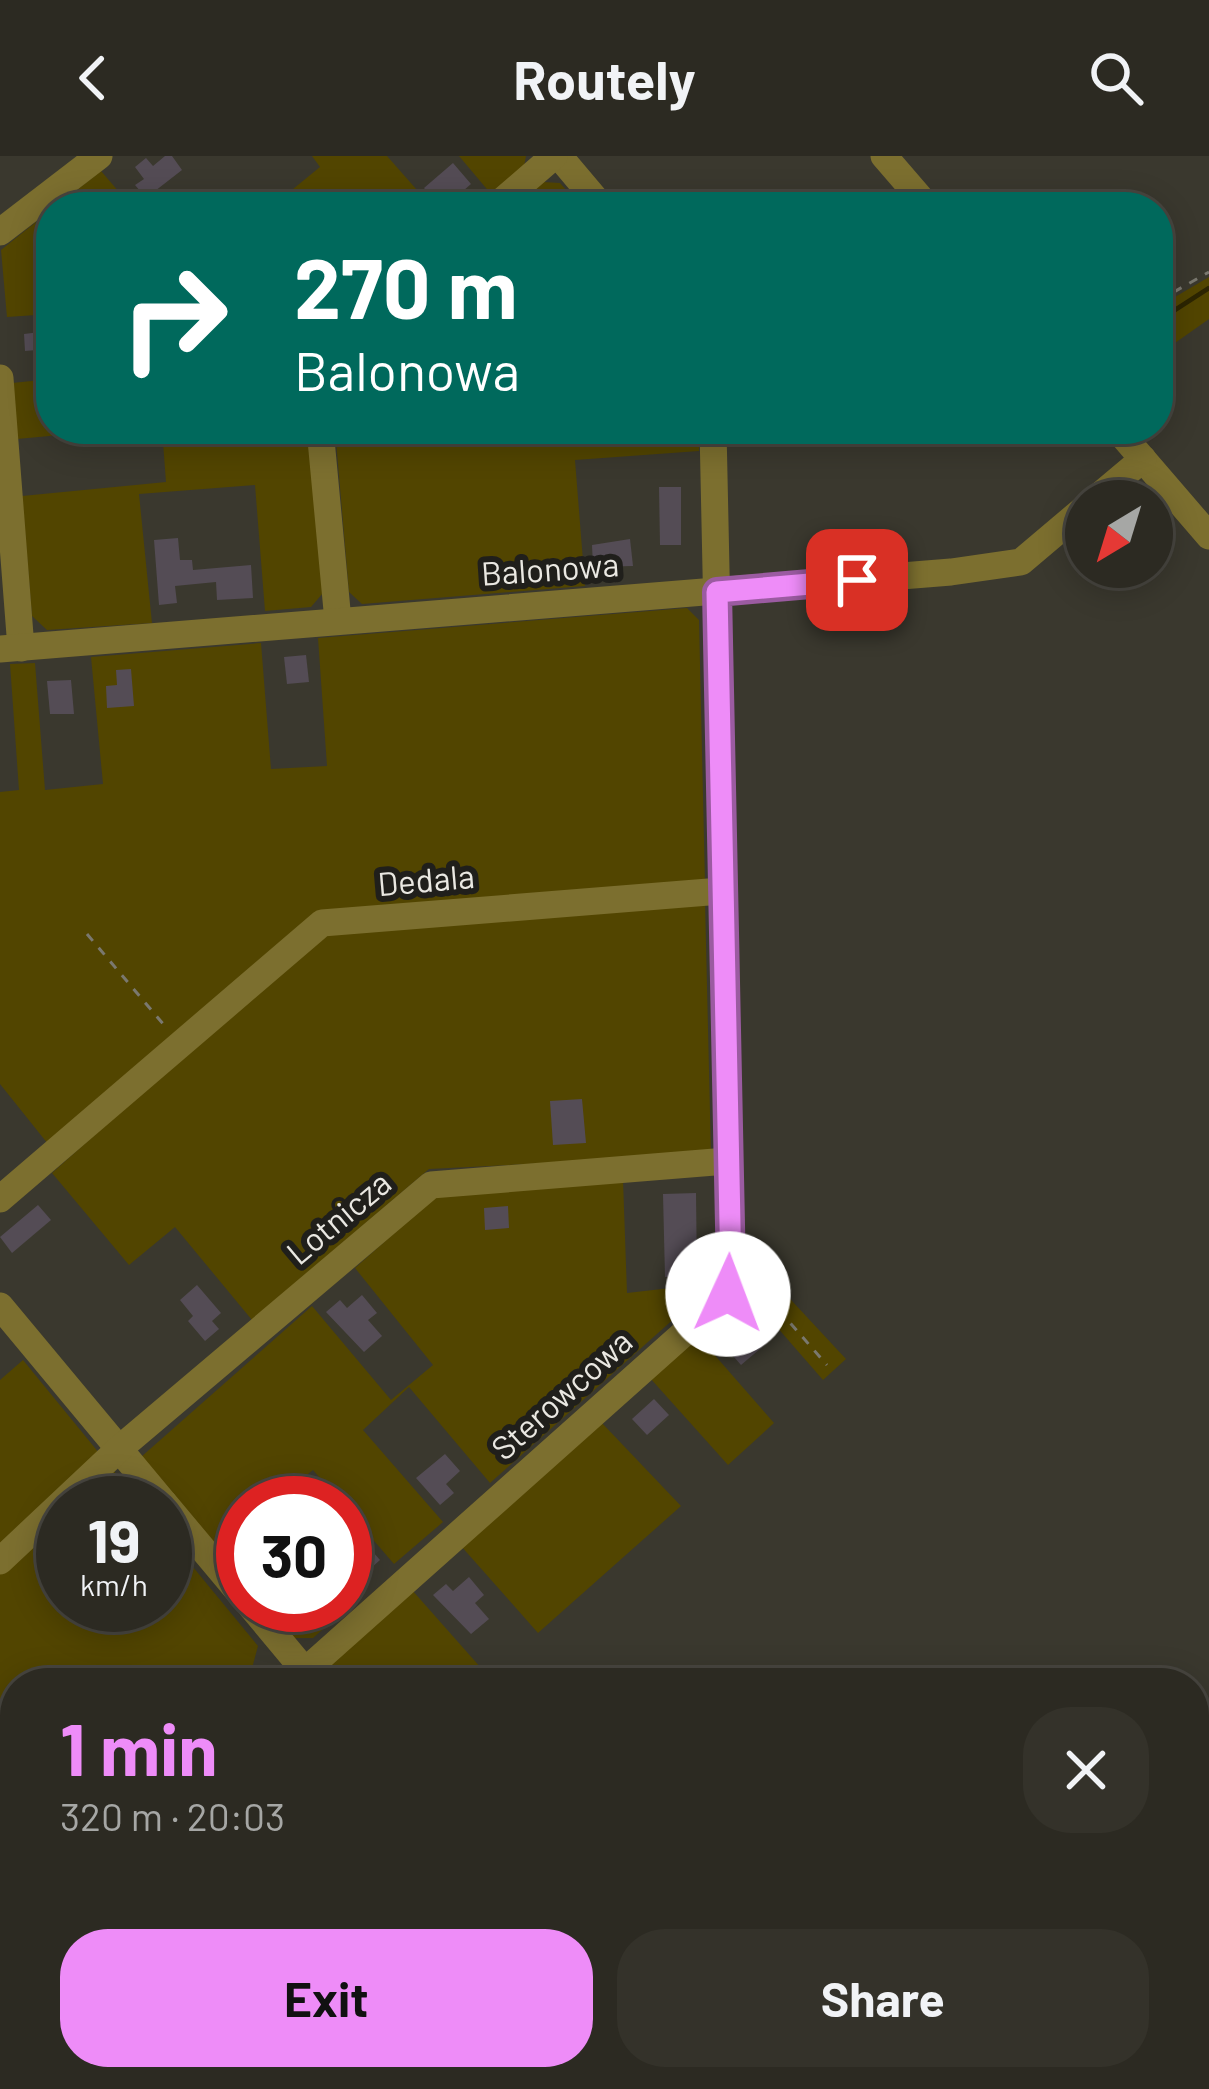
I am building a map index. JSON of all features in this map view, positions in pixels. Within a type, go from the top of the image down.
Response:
[{"type":"street","points":[[52,192],[98,156]]},
{"type":"street","points":[[514,192],[556,156],[588,192]]},
{"type":"street","points":[[884,156],[915,192]]},
{"type":"street","points":[[0,232],[36,204]]},
{"type":"street","points":[[0,378],[10,648]]},
{"type":"street","points":[[321,444],[338,621]]},
{"type":"street","points":[[712,444],[731,1273]]},
{"type":"street","points":[[1130,444],[1209,536]]},
{"type":"street","points":[[1118,480],[1143,459]]},
{"type":"street","name":"Balonowa","points":[[10,648],[717,592],[1021,562],[1065,525]]},
{"type":"street","name":"Dedala","points":[[0,1199],[322,923],[721,891]]},
{"type":"street","name":"Lotnicza","points":[[0,1561],[119,1449],[430,1185],[727,1161]]},
{"type":"street","name":"Sterowcowa","points":[[308,1668],[728,1294],[731,1273]]},
{"type":"street","points":[[0,1306],[142,1476]]},
{"type":"street","points":[[192,1536],[216,1564]]},
{"type":"street","name":"Sterowcowa","points":[[268,1632],[292,1668]]},
{"type":"path","points":[[1173,292],[1209,272]]},
{"type":"path","points":[[87,934],[180,1045]]},
{"type":"path","points":[[731,1273],[764,1290],[827,1366]]},
{"type":"shaded area","points":[[312,156],[387,156],[419,192],[289,192],[320,167]]},
{"type":"shaded area","points":[[459,156],[526,156],[524,166],[489,192]]},
{"type":"shaded area","points":[[101,171],[119,192],[74,192]]},
{"type":"shaded area","points":[[543,182],[560,183],[568,192],[531,192]]},
{"type":"shaded area","points":[[36,222],[36,315],[7,317],[1,250]]},
{"type":"shaded area","points":[[1209,277],[1209,319],[1173,344],[1173,298]]},
{"type":"shaded area","points":[[36,381],[36,437],[17,439],[12,383]]},
{"type":"shaded area","points":[[163,444],[310,444],[323,593],[311,607],[265,611],[255,485],[139,494],[152,623],[47,630],[32,616],[22,496],[166,482]]},
{"type":"shaded area","points":[[336,444],[699,444],[699,451],[575,460],[585,586],[362,604],[349,592]]},
{"type":"shaded area","points":[[687,608],[699,620],[705,884],[318,917],[48,1144],[0,1084],[0,792],[19,790],[10,664],[35,663],[45,790],[103,784],[91,657],[261,643],[271,769],[327,766],[318,638]]},
{"type":"shaded area","points":[[705,901],[711,1155],[429,1169],[252,1320],[175,1227],[129,1265],[52,1173],[319,934]]},
{"type":"shaded area","points":[[623,1180],[627,1293],[714,1283],[490,1483],[409,1387],[363,1430],[443,1522],[394,1564],[372,1538],[372,1476],[318,1476],[313,1470],[306,1476],[216,1476],[216,1545],[192,1517],[192,1476],[157,1476],[141,1457],[312,1306],[391,1400],[433,1365],[355,1268],[438,1194]]},
{"type":"shaded area","points":[[739,1244],[846,1359],[823,1380],[755,1302],[740,1298]]},
{"type":"shaded area","points":[[698,1336],[774,1423],[728,1465],[650,1378]]},
{"type":"shaded area","points":[[23,1360],[118,1476],[36,1476],[36,1632],[192,1632],[192,1566],[216,1595],[216,1632],[246,1632],[258,1646],[252,1668],[0,1668],[0,1380]]},
{"type":"shaded area","points":[[601,1422],[681,1506],[538,1633],[461,1546]]},
{"type":"shaded area","points":[[412,1590],[481,1668],[324,1668],[365,1632],[372,1632],[372,1625]]},
{"type":"shaded area","points":[[289,1632],[320,1632],[313,1638],[294,1638]]},
{"type":"building","points":[[172,156],[182,170],[154,192],[141,192],[135,185],[144,179],[135,167],[146,158],[153,166]]},
{"type":"building","points":[[453,163],[471,184],[462,192],[428,192],[424,188]]},
{"type":"building","points":[[36,332],[36,350],[25,351],[24,334]]},
{"type":"building","points":[[659,487],[681,487],[681,545],[660,545]]},
{"type":"building","points":[[178,538],[180,560],[192,560],[193,570],[251,565],[253,598],[217,600],[216,582],[175,586],[177,603],[159,605],[154,540]]},
{"type":"building","points":[[630,539],[633,566],[593,567],[592,545]]},
{"type":"building","points":[[306,655],[309,682],[287,684],[284,657]]},
{"type":"building","points":[[131,669],[134,706],[107,708],[106,686],[117,685],[116,670]]},
{"type":"building","points":[[71,680],[74,714],[50,714],[47,681]]},
{"type":"building","points":[[582,1099],[586,1143],[553,1145],[550,1101]]},
{"type":"building","points":[[696,1193],[697,1276],[665,1277],[663,1194]]},
{"type":"building","points":[[38,1205],[51,1220],[12,1253],[0,1237]]},
{"type":"building","points":[[508,1206],[509,1228],[485,1230],[484,1208]]},
{"type":"building","points":[[197,1285],[221,1313],[212,1321],[219,1329],[205,1341],[188,1321],[193,1316],[180,1300]]},
{"type":"building","points":[[362,1295],[377,1313],[368,1320],[382,1336],[364,1352],[326,1312],[340,1300],[347,1308]]},
{"type":"building","points":[[747,1317],[768,1342],[741,1365],[720,1341]]},
{"type":"building","points":[[654,1399],[669,1415],[647,1435],[632,1419]]},
{"type":"building","points":[[445,1454],[460,1471],[446,1484],[454,1493],[440,1505],[416,1478]]},
{"type":"building","points":[[469,1577],[484,1595],[475,1603],[489,1619],[471,1634],[433,1595],[446,1584],[453,1591]]},
{"type":"waterway","points":[[1173,311],[1209,288]]},
{"type":"route","points":[[728,1294],[717,592],[857,580]]}]
